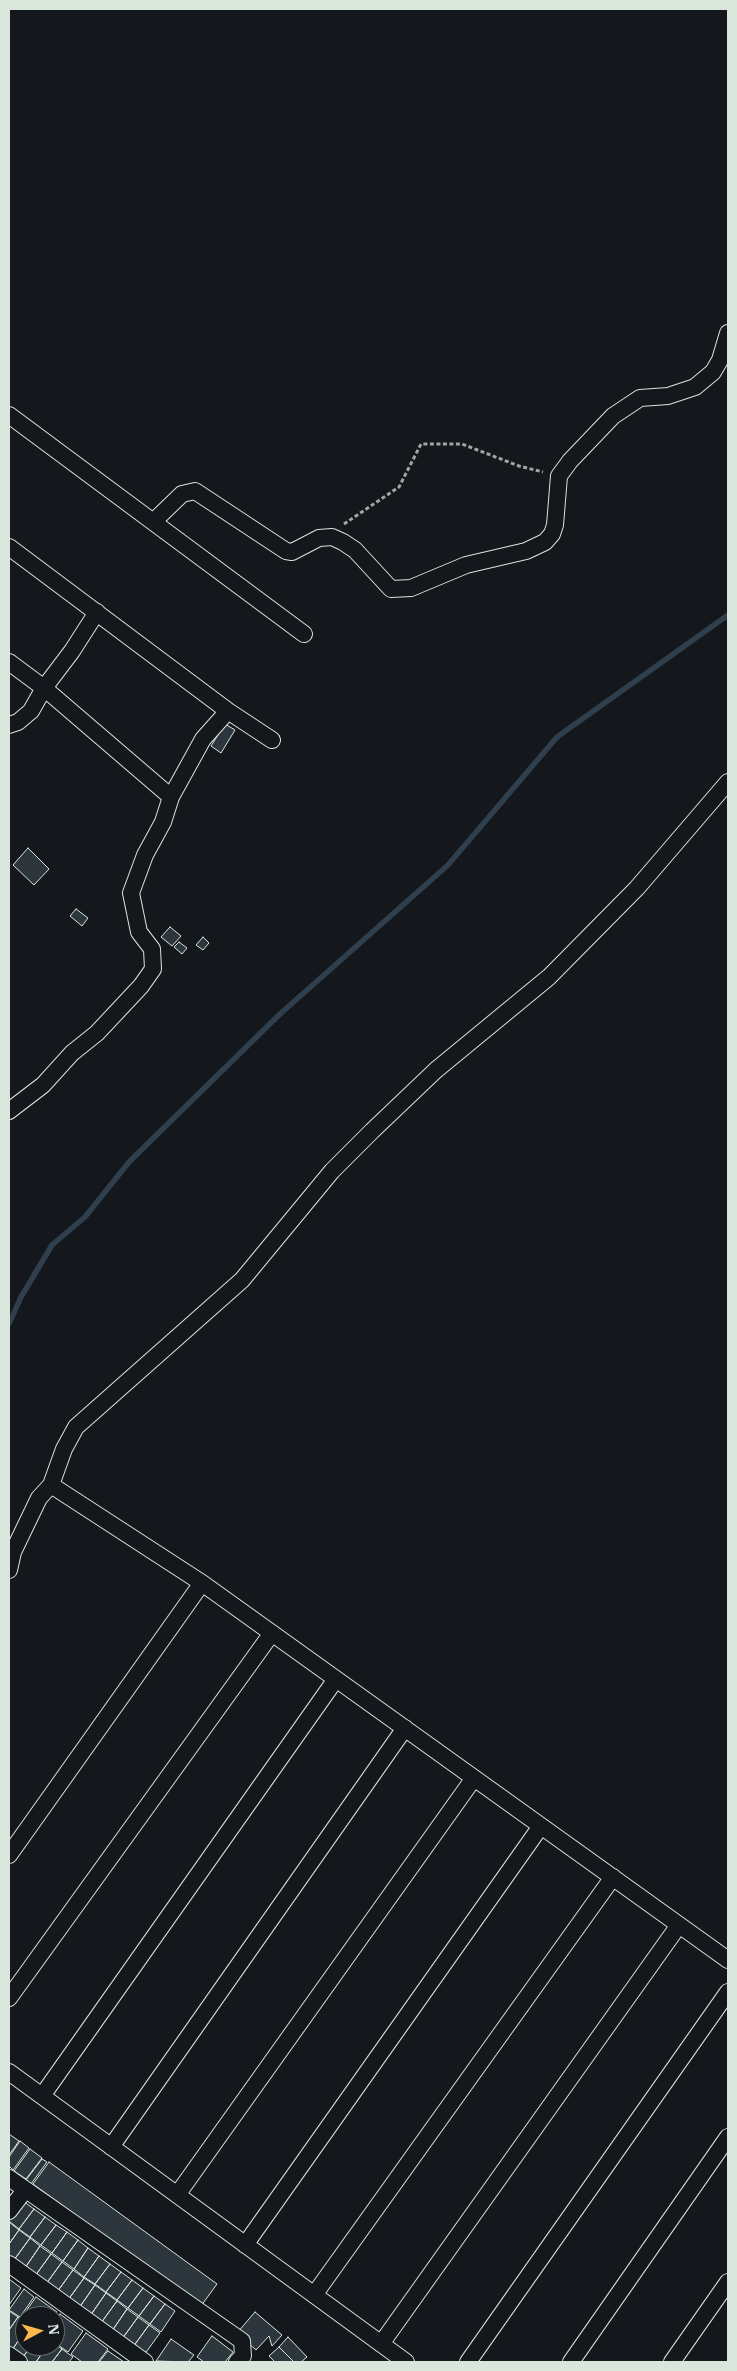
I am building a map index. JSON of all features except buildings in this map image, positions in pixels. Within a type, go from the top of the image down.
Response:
[{"type":"street","points":[[153,522],[182,494],[194,491],[286,551],[292,552],[319,538],[332,537],[355,550],[390,590],[411,588],[466,565],[526,551],[545,542],[552,534],[555,525],[559,476],[612,416],[640,398],[668,396],[695,387],[713,372],[720,360],[728,333]]},
{"type":"street","points":[[9,414],[304,634]]},
{"type":"street","points":[[9,547],[228,710],[272,740]]},
{"type":"street","points":[[9,725],[18,722],[31,711],[44,688],[72,651],[97,612]]},
{"type":"street","points":[[9,662],[44,688],[171,797]]},
{"type":"street","points":[[9,1111],[43,1085],[72,1053],[97,1033],[141,986],[153,969],[152,949],[139,932],[131,892],[145,855],[163,822],[171,797],[204,739],[228,710]]},
{"type":"street","points":[[9,1570],[13,1552],[39,1498],[51,1485],[64,1449],[76,1426],[242,1280],[332,1171],[436,1070],[548,977],[637,888],[728,782]]},
{"type":"street","points":[[51,1485],[202,1583],[728,1960]]},
{"type":"street","points":[[9,1855],[202,1583]]},
{"type":"street","points":[[9,1998],[272,1633]]},
{"type":"street","points":[[42,2096],[336,1679]]},
{"type":"street","points":[[112,2147],[405,1728]]},
{"type":"street","points":[[177,2195],[474,1778]]},
{"type":"street","points":[[245,2244],[541,1826]]},
{"type":"street","points":[[314,2295],[613,1877]]},
{"type":"street","points":[[381,2344],[679,1925]]},
{"type":"street","points":[[468,2362],[728,1992]]},
{"type":"street","points":[[9,2072],[406,2362]]},
{"type":"street","points":[[571,2362],[728,2137]]},
{"type":"street","points":[[9,2178],[242,2341],[243,2356],[237,2362]]},
{"type":"street","points":[[9,2211],[25,2190]]},
{"type":"street","points":[[9,2264],[146,2362]]},
{"type":"street","points":[[680,2358],[728,2282]]},
{"type":"street","points":[[9,2355],[19,2362]]},
{"type":"path","points":[[319,538],[340,527],[399,487],[421,444],[462,444],[519,466],[559,476]]},
{"type":"waterway","points":[[9,1324],[21,1297],[52,1245],[85,1217],[129,1162],[280,1014],[448,865],[557,737],[728,615]]}]
